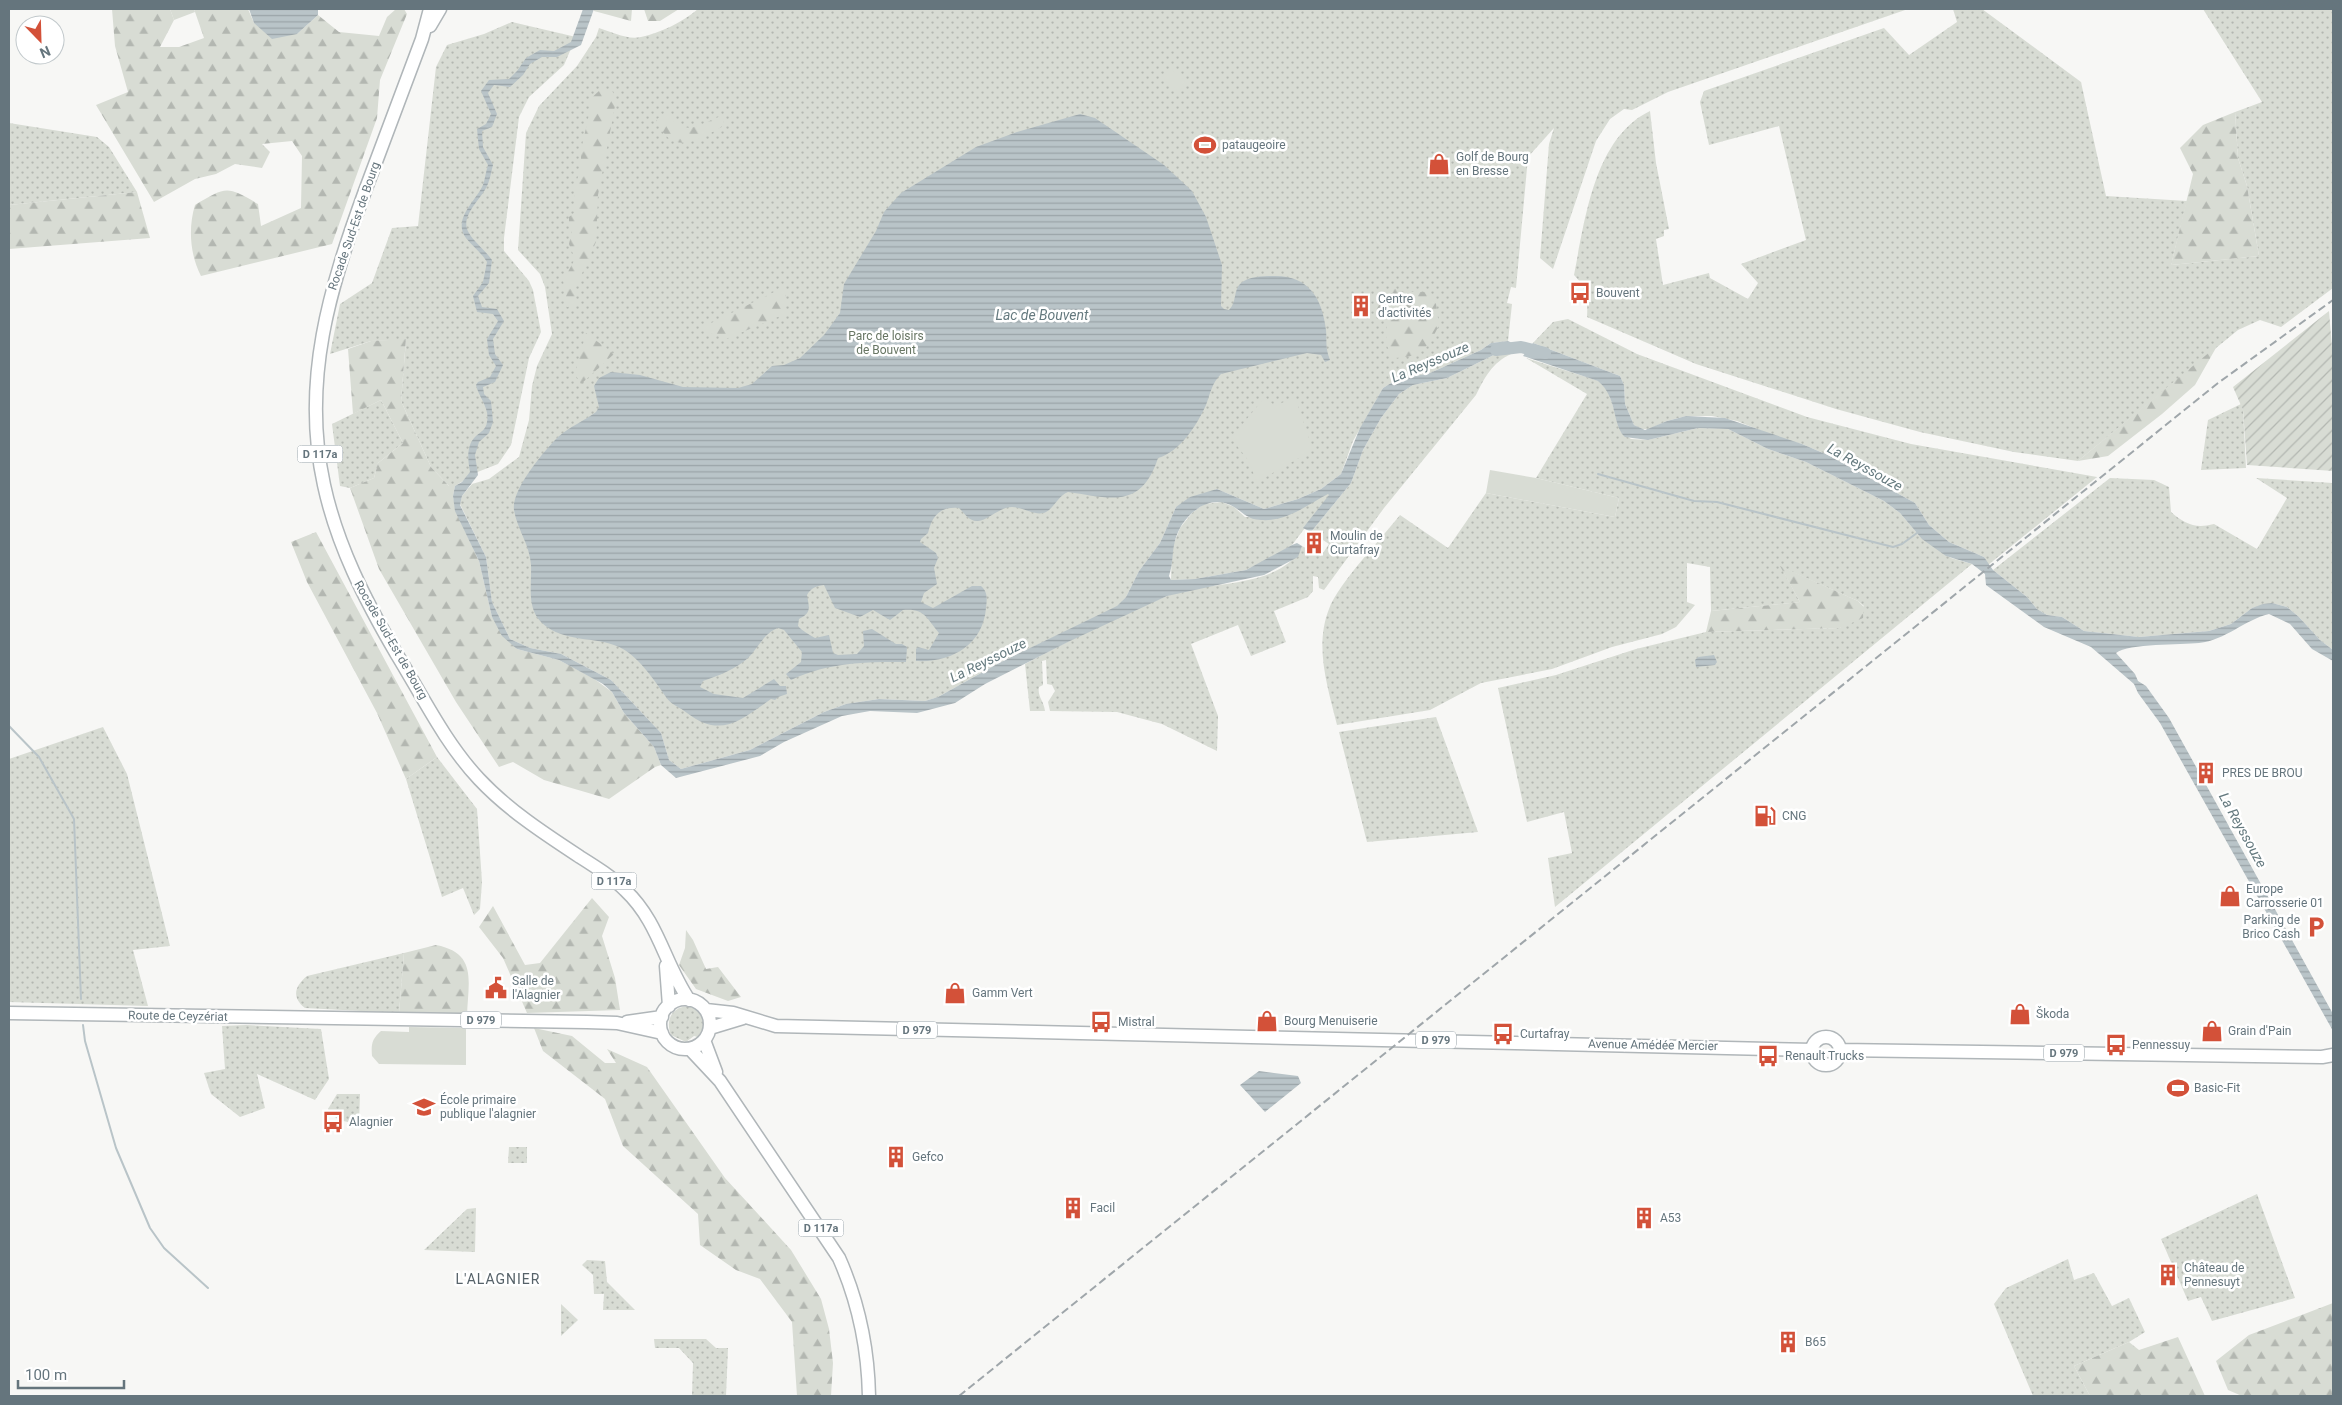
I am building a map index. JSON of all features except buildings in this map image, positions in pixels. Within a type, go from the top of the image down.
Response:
[{"type":"main road","name":"Rocade Sud-Est de Bourg","points":[[430,9],[422,39],[339,263],[324,320],[315,394],[317,438],[323,484],[337,530],[359,586],[411,678],[457,752],[478,779],[535,826],[624,888],[647,914],[665,953]]},
{"type":"main road","name":"Rocade Sud-Est de Bourg","points":[[422,39],[440,9]]},
{"type":"main road","name":"D 117a","points":[[665,953],[678,982],[689,1000]]},
{"type":"main road","name":"D 117a","points":[[665,953],[665,1011]]},
{"type":"main road","points":[[682,1000],[698,1003],[706,1010],[710,1028],[704,1040],[690,1049],[676,1048],[662,1033],[665,1011],[682,1000]]},
{"type":"main road","name":"Avenue Amédée Mercier","points":[[706,1010],[733,1013],[744,1018],[776,1026],[1812,1050]]},
{"type":"main road","name":"D 979","points":[[617,1023],[665,1011]]},
{"type":"main road","name":"Route de Ceyzériat","points":[[9,1013],[617,1023]]},
{"type":"main road","name":"Avenue Amédée Mercier","points":[[710,1028],[730,1020],[744,1018]]},
{"type":"main road","name":"D 979","points":[[617,1023],[662,1033]]},
{"type":"main road","points":[[1824,1037],[1837,1042],[1840,1050],[1836,1060],[1826,1064],[1816,1060],[1812,1050],[1816,1041],[1824,1037]]},
{"type":"main road","name":"D 117a","points":[[704,1040],[720,1081]]},
{"type":"main road","name":"D 117a","points":[[690,1049],[720,1081],[839,1258],[853,1290],[864,1334],[869,1396]]},
{"type":"main road","name":"D 979","points":[[1840,1050],[2329,1058]]},
{"type":"green space","points":[[112,9],[170,9],[174,20],[160,47],[179,47],[204,38],[194,9],[248,9],[254,23],[297,34],[318,15],[339,32],[379,36],[387,17],[396,9],[404,9],[407,14],[380,80],[377,118],[332,244],[201,276],[194,259],[191,241],[191,223],[195,205],[220,192],[232,191],[258,204],[261,226],[301,208],[302,156],[292,141],[262,144],[270,152],[262,168],[235,164],[216,174],[195,179],[154,202],[96,105],[128,92],[115,46]]},
{"type":"green space","points":[[170,9],[194,9],[195,12],[174,20]]},
{"type":"green space","points":[[594,9],[632,9],[631,21],[594,11]]},
{"type":"green space","points":[[644,9],[679,9],[660,21],[648,21]]},
{"type":"green space","name":"Parc de loisirs de Bouvent","points":[[698,9],[1908,9],[1668,92],[1632,110],[1624,109],[1610,119],[1596,141],[1553,269],[1540,258],[1549,144],[1554,128],[1528,157],[1516,288],[1511,287],[1507,303],[1512,304],[1508,341],[1491,343],[1481,350],[1430,373],[1396,380],[1383,388],[1353,441],[1341,474],[1321,489],[1298,499],[1264,509],[1217,489],[1176,507],[1160,543],[1139,571],[1126,597],[1117,607],[999,663],[938,697],[925,701],[879,699],[846,704],[824,712],[750,750],[681,769],[669,760],[661,733],[611,680],[561,654],[530,648],[510,639],[492,602],[486,557],[460,504],[462,496],[472,484],[489,479],[519,457],[529,420],[532,386],[537,366],[552,334],[545,287],[540,274],[518,250],[526,133],[539,106],[577,66],[596,37],[599,28],[625,37],[636,38],[656,33],[671,26]]},
{"type":"green space","points":[[1953,9],[1982,9],[2081,82],[2106,196],[2187,201],[2171,265],[2259,256],[2247,186],[2238,158],[2235,112],[2262,102],[2203,9],[2333,9],[2333,288],[2281,327],[2260,320],[2238,330],[2078,461],[2014,452],[1920,432],[1836,409],[1696,364],[1587,317],[1586,294],[1574,275],[1588,206],[1604,160],[1616,140],[1631,124],[1650,111],[1656,163],[1669,229],[1664,230],[1664,236],[1656,239],[1663,285],[1709,273],[1710,278],[1748,299],[1758,283],[1741,264],[1806,240],[1779,126],[1709,145],[1700,102],[1704,91],[1884,28],[1909,55],[1957,22]]},
{"type":"green space","points":[[512,22],[576,37],[564,65],[529,97],[519,117],[504,238],[504,251],[529,281],[533,290],[541,332],[529,358],[511,445],[498,464],[475,473],[455,486],[449,486],[431,467],[401,401],[406,340],[371,341],[330,354],[340,304],[372,283],[392,228],[418,226],[436,67],[447,45],[484,34]]},
{"type":"green space","points":[[1170,68],[1187,83],[1179,92],[1162,77]]},
{"type":"green space","points":[[611,89],[615,96],[615,106],[598,195],[596,242],[576,287],[575,304],[567,307],[565,299],[567,293],[563,281],[575,259],[569,244],[573,226],[569,222],[569,217],[574,213],[575,184],[581,170],[581,150],[591,106],[589,100],[599,91]]},
{"type":"green space","points":[[666,112],[673,120],[685,128],[698,126],[721,116],[725,125],[696,140],[678,142],[670,139],[663,132],[656,120]]},
{"type":"green space","points":[[2235,112],[2238,158],[2247,186],[2259,256],[2171,265],[2193,174],[2180,148],[2203,125]]},
{"type":"green space","points":[[9,123],[97,137],[109,147],[137,192],[9,205]]},
{"type":"green space","points":[[137,192],[150,238],[9,249],[9,205]]},
{"type":"green space","points":[[781,286],[786,292],[785,314],[726,339],[699,329],[776,291]]},
{"type":"green space","points":[[1394,287],[1402,292],[1426,292],[1436,304],[1439,325],[1427,346],[1422,351],[1411,356],[1393,358],[1386,344],[1387,322],[1376,314],[1375,297]]},
{"type":"green space","points":[[2329,311],[2333,360],[2333,471],[2247,465],[2243,410],[2233,387]]},
{"type":"green space","points":[[1568,319],[1637,354],[1807,417],[1911,444],[2097,477],[1988,565],[1984,557],[1949,542],[1929,525],[1915,503],[1830,456],[1802,444],[1782,439],[1737,421],[1712,416],[1686,416],[1667,421],[1649,429],[1642,429],[1634,425],[1625,404],[1624,385],[1620,376],[1533,343],[1553,322]]},
{"type":"green space","points":[[586,333],[614,354],[581,384],[575,374]]},
{"type":"green space","points":[[406,339],[401,401],[431,467],[449,486],[455,486],[453,496],[456,511],[479,561],[492,617],[517,649],[559,660],[593,678],[612,692],[624,713],[654,747],[661,765],[655,767],[609,799],[544,780],[513,762],[499,767],[456,702],[379,569],[350,488],[374,478],[378,463],[403,443],[381,400],[353,414],[348,349],[371,341]]},
{"type":"green space","points":[[2217,346],[2195,385],[2162,414],[2108,456],[2078,461]]},
{"type":"green space","points":[[1502,351],[1511,354],[1490,371],[1476,395],[1384,508],[1324,590],[1319,588],[1318,577],[1313,576],[1313,591],[1308,597],[1274,611],[1286,642],[1251,656],[1238,625],[1191,644],[1218,716],[1217,751],[1162,724],[1117,712],[1050,711],[1048,702],[1055,691],[1052,685],[1047,684],[1046,660],[1042,661],[1043,685],[1039,687],[1045,711],[1030,711],[1025,664],[1135,609],[1167,596],[1183,591],[1241,582],[1277,570],[1292,560],[1302,546],[1321,556],[1329,544],[1311,532],[1351,483],[1363,450],[1381,418],[1399,394],[1413,385],[1447,378]]},
{"type":"green space","points":[[1526,358],[1599,381],[1608,390],[1621,432],[1631,439],[1648,440],[1698,428],[1728,429],[1768,449],[1806,462],[1884,501],[1900,513],[1917,533],[1951,558],[1972,564],[1555,907],[1548,858],[1572,853],[1564,812],[1527,822],[1498,688],[1556,675],[1636,649],[1706,632],[1840,628],[1864,606],[1858,601],[1781,567],[1800,602],[1711,611],[1710,567],[1687,563],[1687,602],[1695,605],[1676,627],[1662,634],[1612,647],[1552,669],[1481,683],[1430,710],[1337,725],[1324,667],[1323,653],[1325,623],[1329,609],[1341,587],[1400,515],[1448,548],[1486,493],[1615,517],[1619,498],[1536,478],[1587,394]]},
{"type":"green space","points":[[1265,397],[1275,406],[1295,397],[1313,450],[1257,482],[1248,460],[1231,438]]},
{"type":"green space","points":[[381,400],[403,443],[378,463],[374,478],[350,488],[340,486],[332,424]]},
{"type":"green space","points":[[2241,404],[2243,410],[2246,468],[2201,470],[2208,420]]},
{"type":"green space","points":[[1490,470],[1536,478],[1619,498],[1615,517],[1486,493]]},
{"type":"green space","points":[[2110,478],[2154,480],[2169,487],[2171,512],[2181,520],[2196,526],[2214,524],[2257,549],[2287,498],[2256,478],[2333,483],[2333,650],[2320,640],[2287,607],[2272,603],[2252,608],[2231,624],[2209,631],[2139,637],[2084,631],[2062,617],[2047,615],[2037,609],[2027,597],[1993,570]]},
{"type":"green space","points":[[1328,493],[1330,495],[1292,545],[1276,555],[1246,570],[1195,579],[1171,580],[1172,548],[1180,528],[1192,513],[1204,504],[1222,502],[1234,507],[1245,517],[1279,518]]},
{"type":"green space","points":[[316,532],[437,757],[406,779],[377,713],[307,582],[291,542]]},
{"type":"green space","points":[[1780,566],[1858,601],[1864,607],[1863,618],[1840,628],[1706,632],[1711,611],[1800,602]]},
{"type":"green space","points":[[1436,717],[1478,832],[1367,842],[1339,732]]},
{"type":"green space","points":[[103,727],[127,774],[170,946],[133,950],[148,1006],[9,1002],[9,759]]},
{"type":"green space","points":[[437,757],[477,809],[482,882],[480,909],[474,915],[463,888],[442,897],[406,779]]},
{"type":"green space","points":[[592,898],[609,917],[602,936],[615,978],[620,1010],[527,1013],[503,958],[479,927],[493,906],[525,965],[540,963]]},
{"type":"green space","points":[[686,930],[693,940],[706,969],[718,967],[741,997],[728,1001],[696,989],[679,965],[685,948]]},
{"type":"green space","points":[[436,945],[449,949],[459,955],[465,962],[469,981],[467,1016],[399,1013],[404,953]]},
{"type":"green space","points":[[404,953],[399,1013],[305,1008],[296,996],[297,988],[307,976]]},
{"type":"green space","points":[[688,1006],[700,1014],[703,1028],[698,1037],[694,1036],[686,1042],[671,1035],[669,1024],[671,1015],[674,1012]]},
{"type":"green space","points":[[246,1025],[321,1029],[329,1079],[315,1100],[257,1074],[265,1108],[240,1117],[211,1094],[204,1073],[225,1069],[222,1026]]},
{"type":"green space","points":[[409,1027],[466,1028],[466,1065],[379,1064],[372,1056],[374,1039],[381,1031],[409,1032]]},
{"type":"green space","points":[[534,1028],[572,1036],[605,1063],[616,1063],[607,1049],[647,1067],[725,1178],[791,1250],[821,1299],[829,1329],[833,1363],[831,1396],[797,1396],[792,1322],[760,1279],[736,1270],[700,1245],[698,1214],[623,1146],[605,1099],[543,1051]]},
{"type":"green space","points":[[337,1094],[360,1094],[359,1124],[341,1120],[330,1113],[328,1109]]},
{"type":"green space","points":[[509,1147],[527,1147],[527,1163],[508,1163]]},
{"type":"green space","points":[[2257,1194],[2295,1298],[2212,1321],[2201,1297],[2188,1301],[2161,1239]]},
{"type":"green space","points":[[476,1208],[475,1252],[424,1250],[467,1209]]},
{"type":"green space","points":[[2068,1259],[2074,1280],[2094,1273],[2112,1306],[2129,1298],[2145,1332],[2129,1342],[2074,1366],[2090,1396],[2033,1396],[1994,1304],[2006,1288]]},
{"type":"green space","points":[[587,1260],[605,1261],[607,1282],[635,1310],[603,1310],[604,1294],[594,1294],[593,1275],[582,1265]]},
{"type":"green space","points":[[2333,1303],[2333,1396],[2242,1396],[2228,1390],[2216,1361],[2249,1335]]},
{"type":"green space","points":[[561,1304],[578,1320],[561,1336]]},
{"type":"green space","points":[[2178,1337],[2205,1396],[2090,1396],[2074,1366],[2129,1342],[2139,1350]]},
{"type":"green space","points":[[654,1339],[706,1339],[716,1348],[728,1348],[726,1396],[692,1396],[693,1363],[679,1348],[655,1348]]},
{"type":"water","points":[[249,9],[318,9],[318,15],[297,34],[272,39],[254,23]]},
{"type":"water","points":[[583,9],[594,9],[581,45],[557,57],[542,57],[530,64],[523,75],[510,87],[494,85],[488,93],[497,114],[492,127],[482,131],[483,147],[493,165],[487,185],[466,221],[471,236],[492,260],[489,283],[478,296],[482,307],[497,309],[504,321],[493,339],[495,354],[503,365],[495,382],[483,387],[484,394],[491,401],[493,422],[489,433],[479,442],[475,455],[478,475],[462,496],[460,505],[486,557],[492,602],[510,639],[530,648],[561,654],[611,680],[661,733],[669,760],[681,769],[750,750],[824,712],[846,704],[879,699],[925,701],[938,697],[999,663],[1117,606],[1126,597],[1139,571],[1160,543],[1176,507],[1190,497],[1217,489],[1264,509],[1298,499],[1321,489],[1341,474],[1360,428],[1383,388],[1396,380],[1430,373],[1481,350],[1491,343],[1508,341],[1512,343],[1511,354],[1502,351],[1447,378],[1413,385],[1399,394],[1381,418],[1363,450],[1351,483],[1311,532],[1303,528],[1328,494],[1288,516],[1270,520],[1252,519],[1226,503],[1211,503],[1196,510],[1180,528],[1174,547],[1169,576],[1171,580],[1195,579],[1246,570],[1292,545],[1297,543],[1302,546],[1298,557],[1264,575],[1167,596],[1070,641],[985,684],[955,703],[917,713],[870,711],[842,716],[784,742],[760,756],[676,778],[661,765],[654,747],[624,713],[612,692],[603,684],[559,660],[517,649],[502,636],[492,617],[479,561],[455,511],[453,496],[455,486],[462,482],[470,472],[468,458],[470,445],[475,437],[484,429],[487,422],[486,408],[476,385],[478,382],[490,377],[496,366],[489,355],[487,339],[498,321],[493,314],[477,312],[473,296],[483,282],[487,262],[462,231],[463,217],[483,185],[488,165],[479,149],[477,129],[486,124],[491,114],[481,91],[489,80],[509,79],[526,58],[540,50],[554,51],[571,42]]},
{"type":"water","name":"Lac de Bouvent","points":[[1080,114],[1095,118],[1164,165],[1192,191],[1206,217],[1222,265],[1221,306],[1224,309],[1229,310],[1239,286],[1248,279],[1275,276],[1297,280],[1312,291],[1321,308],[1330,360],[1325,362],[1321,355],[1307,353],[1221,374],[1213,385],[1206,405],[1193,429],[1174,450],[1158,458],[1151,475],[1143,486],[1133,493],[1122,497],[1110,498],[1068,492],[1046,512],[1034,513],[1012,507],[1002,509],[981,521],[974,521],[959,508],[947,509],[938,513],[928,533],[920,542],[936,553],[938,558],[934,568],[937,584],[924,593],[921,602],[933,608],[972,586],[981,586],[986,593],[987,599],[984,621],[972,642],[953,655],[941,659],[916,661],[916,649],[918,647],[929,650],[939,633],[921,613],[903,610],[890,620],[873,610],[860,617],[835,608],[824,585],[819,586],[812,589],[807,595],[809,609],[799,619],[798,626],[801,629],[815,638],[829,635],[833,653],[838,655],[857,654],[864,646],[863,631],[872,629],[896,644],[902,644],[907,647],[906,662],[833,666],[791,680],[786,674],[801,662],[802,652],[784,630],[778,628],[769,633],[752,654],[738,666],[703,681],[700,687],[714,694],[743,698],[774,679],[780,686],[786,686],[787,694],[775,700],[771,699],[740,720],[721,726],[710,725],[699,721],[670,702],[641,664],[623,649],[605,642],[575,638],[556,632],[540,621],[535,614],[531,599],[530,558],[514,510],[514,502],[530,471],[552,443],[567,430],[596,412],[599,407],[594,386],[599,378],[611,372],[640,375],[683,387],[738,388],[752,384],[772,366],[784,365],[800,358],[824,335],[840,313],[844,284],[876,231],[884,212],[901,193],[976,147],[1017,132]]},
{"type":"water","points":[[1533,343],[1620,376],[1624,385],[1625,404],[1634,425],[1645,430],[1686,416],[1725,418],[1802,444],[1830,456],[1915,503],[1929,525],[1949,542],[1984,557],[1993,570],[2027,597],[2037,609],[2047,615],[2062,617],[2084,631],[2139,637],[2209,631],[2231,624],[2252,608],[2272,603],[2287,607],[2299,617],[2320,640],[2333,650],[2333,661],[2312,649],[2290,624],[2269,614],[2209,641],[2143,646],[2116,653],[2135,674],[2138,681],[2146,686],[2169,718],[2333,1014],[2333,1031],[2160,723],[2138,693],[2134,684],[2091,647],[2044,627],[1986,585],[1985,574],[1972,564],[1946,556],[1922,539],[1900,513],[1884,501],[1806,462],[1768,449],[1728,429],[1698,428],[1648,440],[1625,437],[1618,426],[1609,395],[1598,381],[1523,356]]},
{"type":"water","points":[[1714,655],[1717,662],[1715,665],[1696,667],[1695,660],[1698,657]]},
{"type":"water","points":[[1259,1071],[1298,1076],[1301,1083],[1265,1112],[1240,1085]]},
{"type":"waterway","name":"La Reyssouze","points":[[1496,350],[1521,347],[1545,353]]},
{"type":"waterway","points":[[1598,474],[1694,501],[1717,502],[1893,547],[1902,544],[1917,533]]},
{"type":"waterway","points":[[9,726],[39,757],[74,819],[81,999]]},
{"type":"waterway","points":[[83,1025],[85,1041],[116,1148],[150,1228],[164,1248],[208,1288]]},
{"type":"railway","points":[[959,1396],[2218,383],[2333,300]]},
{"type":"place","name":"pataugeoire","points":[[1205,145]]},
{"type":"place","name":"Golf de Bourg en Bresse","points":[[1439,164]]},
{"type":"place","name":"Bouvent","points":[[1580,293]]},
{"type":"place","name":"Centre d'activités","points":[[1361,306]]},
{"type":"place","name":"Moulin de Curtafray","points":[[1314,543]]},
{"type":"place","name":"PRES DE BROU","points":[[2206,773]]},
{"type":"place","name":"CNG","points":[[1765,816]]},
{"type":"place","name":"Europe Carrosserie 01","points":[[2230,896]]},
{"type":"place","name":"Parking de Brico Cash","points":[[2316,927]]},
{"type":"place","name":"Salle de l'Alagnier","points":[[496,988]]},
{"type":"place","name":"Gamm Vert","points":[[955,993]]},
{"type":"place","name":"Škoda","points":[[2020,1014]]},
{"type":"place","name":"Bourg Menuiserie","points":[[1267,1021]]},
{"type":"place","name":"Mistral","points":[[1101,1022]]},
{"type":"place","name":"Grain d'Pain","points":[[2212,1031]]},
{"type":"place","name":"Curtafray","points":[[1503,1034]]},
{"type":"place","name":"Pennessuy","points":[[2116,1045]]},
{"type":"place","name":"Renault Trucks","points":[[1768,1056]]},
{"type":"place","name":"Basic-Fit","points":[[2178,1088]]},
{"type":"place","name":"École primaire publique l'alagnier","points":[[424,1107]]},
{"type":"place","name":"Alagnier","points":[[333,1122]]},
{"type":"place","name":"Gefco","points":[[896,1157]]},
{"type":"place","name":"Facil","points":[[1073,1208]]},
{"type":"place","name":"A53","points":[[1644,1218]]},
{"type":"place","name":"Château de Pennesuyt","points":[[2168,1275]]},
{"type":"place","name":"B65","points":[[1788,1342]]},
{"type":"district","name":"L'ALAGNIER","points":[[498,1279]]}]
